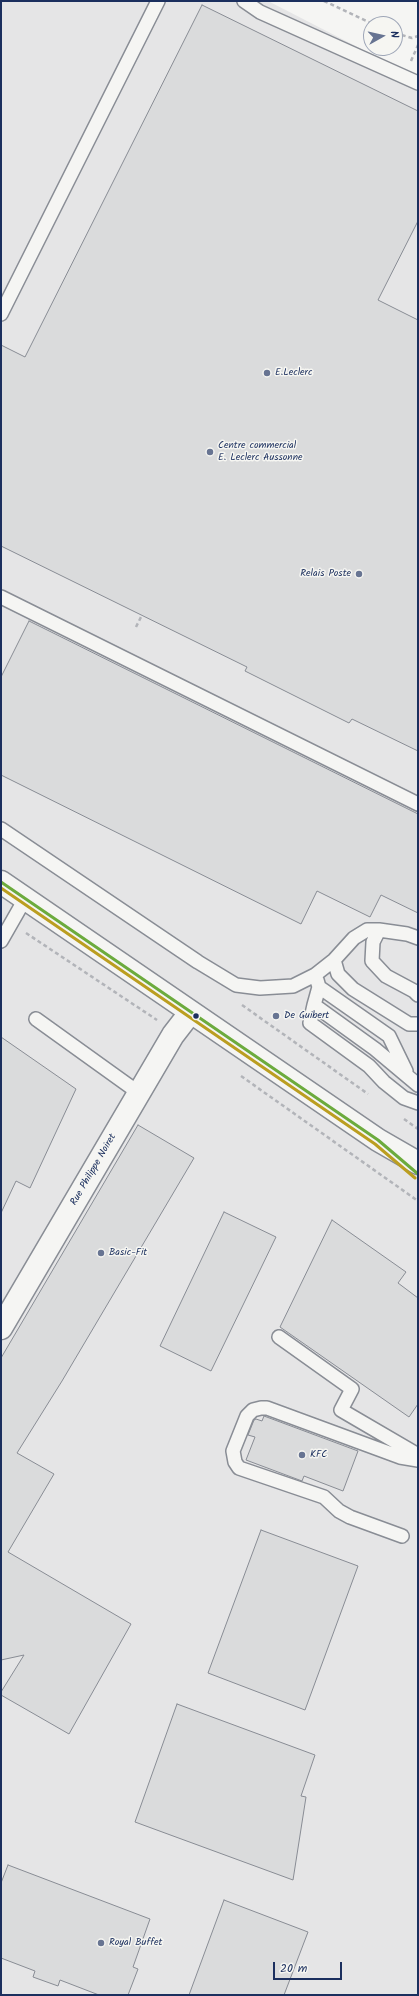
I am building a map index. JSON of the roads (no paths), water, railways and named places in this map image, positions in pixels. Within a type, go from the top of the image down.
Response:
[{"type":"main road","points":[[1,882],[378,1140],[418,1163]]},
{"type":"main road","name":"Rue Philippe Noiret","points":[[1,1328],[175,1032],[190,1012]]},
{"type":"main road","points":[[378,1140],[418,1174]]},
{"type":"lane","points":[[1,314],[158,1]]},
{"type":"lane","points":[[244,1],[260,12],[418,83]]},
{"type":"lane","points":[[1,597],[418,804]]},
{"type":"lane","points":[[1,829],[204,966],[236,985],[260,988],[293,986],[317,981],[389,1036],[408,1075]]},
{"type":"lane","points":[[1,941],[25,899]]},
{"type":"lane","points":[[418,938],[407,934],[379,930],[367,930],[354,938],[317,981],[310,1023],[369,1066],[384,1082],[404,1098],[418,1103]]},
{"type":"lane","points":[[379,930],[373,942],[372,961],[386,976],[414,991],[418,995]]},
{"type":"lane","points":[[334,960],[338,974],[353,989],[409,1024],[418,1024]]},
{"type":"lane","points":[[314,1005],[408,1075],[418,1085]]},
{"type":"lane","points":[[36,1019],[139,1093]]},
{"type":"lane","points":[[279,1337],[352,1389],[341,1410],[418,1456]]},
{"type":"lane","points":[[402,1536],[350,1517],[339,1511],[324,1497],[239,1468],[235,1462],[233,1451],[247,1416],[253,1410],[261,1408],[274,1411],[400,1457],[418,1460]]},
{"type":"place","name":"E.Leclerc","points":[[267,373]]},
{"type":"place","name":"Centre commercial E. Leclerc Aussonne","points":[[210,452]]},
{"type":"place","name":"Relais Poste","points":[[359,574]]},
{"type":"place","name":"De Guibert","points":[[276,1016]]},
{"type":"place","name":"Basic-Fit","points":[[101,1253]]},
{"type":"place","name":"KFC","points":[[302,1455]]},
{"type":"place","name":"Royal Buffet","points":[[101,1943]]}]
